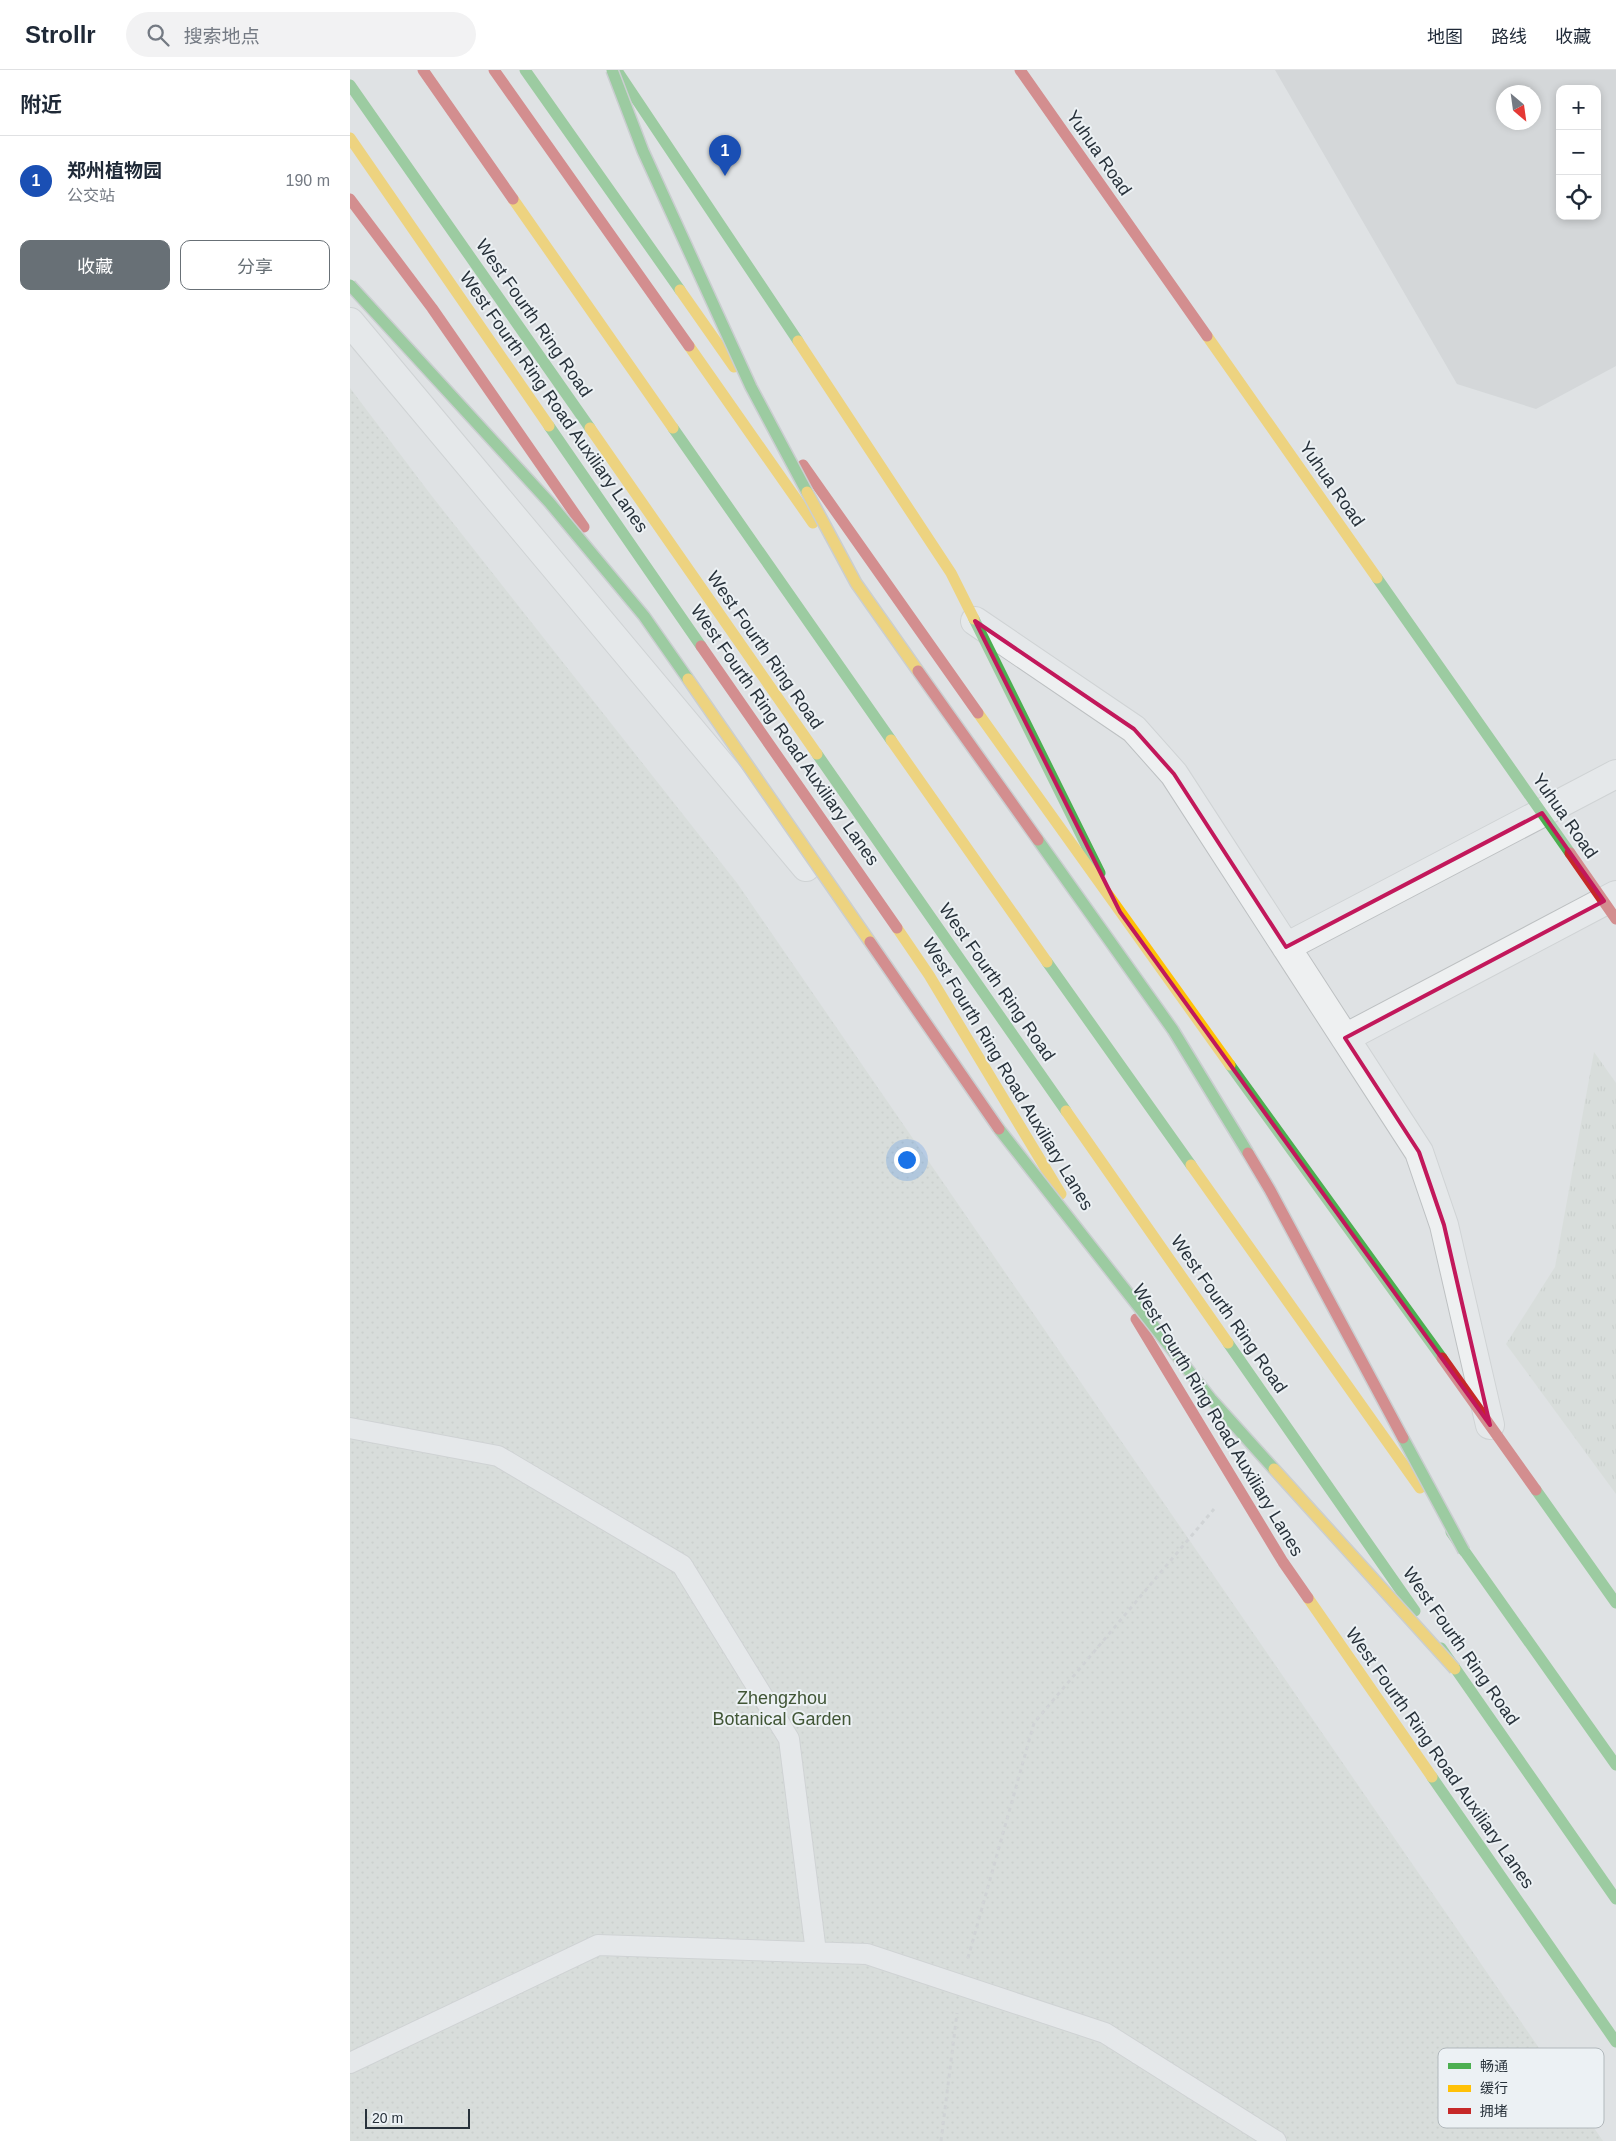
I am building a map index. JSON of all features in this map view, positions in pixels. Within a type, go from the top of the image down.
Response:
[{"type":"main road","points":[[423,70],[934,804],[1616,1765]]},
{"type":"main road","points":[[494,70],[1173,1030],[1270,1190],[1464,1551]]},
{"type":"main road","points":[[525,70],[1120,912],[1616,1603]]},
{"type":"main road","points":[[612,70],[643,151],[751,388],[856,583]]},
{"type":"main road","points":[[616,70],[674,152],[951,573],[1120,912]]},
{"type":"main road","name":"Yuhua Road","points":[[1020,70],[1542,813],[1612,905]]},
{"type":"main road","name":"West Fourth Ring Road","points":[[350,85],[1616,1899]]},
{"type":"main road","name":"West Fourth Ring Road Auxiliary Lanes","points":[[350,138],[930,975],[1283,1562],[1616,2042]]},
{"type":"main road","points":[[350,199],[432,308],[1007,1140],[1211,1399],[1455,1669]]},
{"type":"main road","points":[[350,285],[549,502],[644,616]]},
{"type":"street","points":[[350,322],[1015,1117]]},
{"type":"street","points":[[975,621],[1134,729],[1174,774],[1419,1152],[1444,1224],[1490,1425]]},
{"type":"street","points":[[1286,947],[1616,774]]},
{"type":"street","points":[[1345,1038],[1612,905]]},
{"type":"lane","points":[[350,1428],[498,1456],[682,1565],[790,1739],[816,1952]]},
{"type":"lane","points":[[350,2063],[598,1945],[867,1954],[1105,2033],[1276,2141]]},
{"type":"path","points":[[941,2141],[961,1985],[1034,1723],[1236,1484]]},
{"type":"highlighted area","points":[[975,621],[1134,729],[1174,774],[1286,947],[1542,813],[1604,901],[1345,1038],[1419,1152],[1444,1225],[1490,1425],[1120,912]]},
{"type":"green space","name":"Zhengzhou Botanical Garden","points":[[350,388],[431,495],[737,883],[1539,2048],[1438,2048],[1438,2128],[1594,2128],[1603,2141],[350,2141]]},
{"type":"green space","points":[[1594,1052],[1616,1083],[1616,1494],[1506,1344],[1555,1267]]},
{"type":"building","points":[[1275,70],[1616,70],[1616,366],[1536,409],[1457,384]]},
{"type":"traffic: fast","points":[[525,70],[680,290]]},
{"type":"traffic: fast","points":[[612,70],[643,151],[751,387],[807,492]]},
{"type":"traffic: fast","points":[[618,72],[798,341]]},
{"type":"traffic: fast","points":[[350,85],[590,428]]},
{"type":"traffic: fast","points":[[350,285],[549,502],[644,616],[688,679]]},
{"type":"traffic: fast","points":[[549,426],[701,646]]},
{"type":"traffic: fast","points":[[673,428],[891,740]]},
{"type":"traffic: fast","points":[[1377,578],[1570,853]]},
{"type":"traffic: fast","points":[[974,619],[1100,873]]},
{"type":"traffic: fast","points":[[817,754],[1066,1111]]},
{"type":"traffic: fast","points":[[1038,840],[1173,1030],[1248,1153]]},
{"type":"traffic: fast","points":[[1047,962],[1191,1165]]},
{"type":"traffic: fast","points":[[1230,1065],[1442,1358]]},
{"type":"traffic: fast","points":[[999,1129],[1211,1399],[1274,1469]]},
{"type":"traffic: fast","points":[[1228,1343],[1415,1611]]},
{"type":"traffic: fast","points":[[1403,1438],[1464,1551]]},
{"type":"traffic: fast","points":[[1536,1490],[1616,1603]]},
{"type":"traffic: fast","points":[[1451,1532],[1616,1765]]},
{"type":"traffic: fast","points":[[1441,1648],[1616,1899]]},
{"type":"traffic: fast","points":[[1432,1777],[1616,2042]]},
{"type":"traffic: slow","points":[[350,138],[549,426]]},
{"type":"traffic: slow","points":[[513,199],[673,428]]},
{"type":"traffic: slow","points":[[680,290],[734,367]]},
{"type":"traffic: slow","points":[[1207,336],[1377,578]]},
{"type":"traffic: slow","points":[[798,341],[951,573],[974,619]]},
{"type":"traffic: slow","points":[[689,346],[813,523]]},
{"type":"traffic: slow","points":[[590,428],[817,754]]},
{"type":"traffic: slow","points":[[807,492],[856,583],[918,671]]},
{"type":"traffic: slow","points":[[688,679],[870,942]]},
{"type":"traffic: slow","points":[[978,713],[1230,1065]]},
{"type":"traffic: slow","points":[[891,740],[1047,962]]},
{"type":"traffic: slow","points":[[897,928],[929,975],[1061,1194]]},
{"type":"traffic: slow","points":[[1066,1111],[1228,1343]]},
{"type":"traffic: slow","points":[[1191,1165],[1420,1488]]},
{"type":"traffic: slow","points":[[1274,1469],[1455,1669]]},
{"type":"traffic: slow","points":[[1308,1598],[1432,1777]]},
{"type":"traffic: jam","points":[[423,70],[513,199]]},
{"type":"traffic: jam","points":[[494,70],[689,346]]},
{"type":"traffic: jam","points":[[1020,70],[1207,336]]},
{"type":"traffic: jam","points":[[350,199],[432,308],[584,527]]},
{"type":"traffic: jam","points":[[803,465],[978,713]]},
{"type":"traffic: jam","points":[[701,646],[897,928]]},
{"type":"traffic: jam","points":[[918,671],[1038,840]]},
{"type":"traffic: jam","points":[[1570,853],[1616,919]]},
{"type":"traffic: jam","points":[[870,942],[999,1129]]},
{"type":"traffic: jam","points":[[1248,1153],[1270,1190],[1403,1438]]},
{"type":"traffic: jam","points":[[1136,1319],[1283,1562],[1308,1598]]},
{"type":"traffic: jam","points":[[1442,1358],[1536,1490]]},
{"type":"place","name":"郑州植物园","points":[[725,176]]}]
